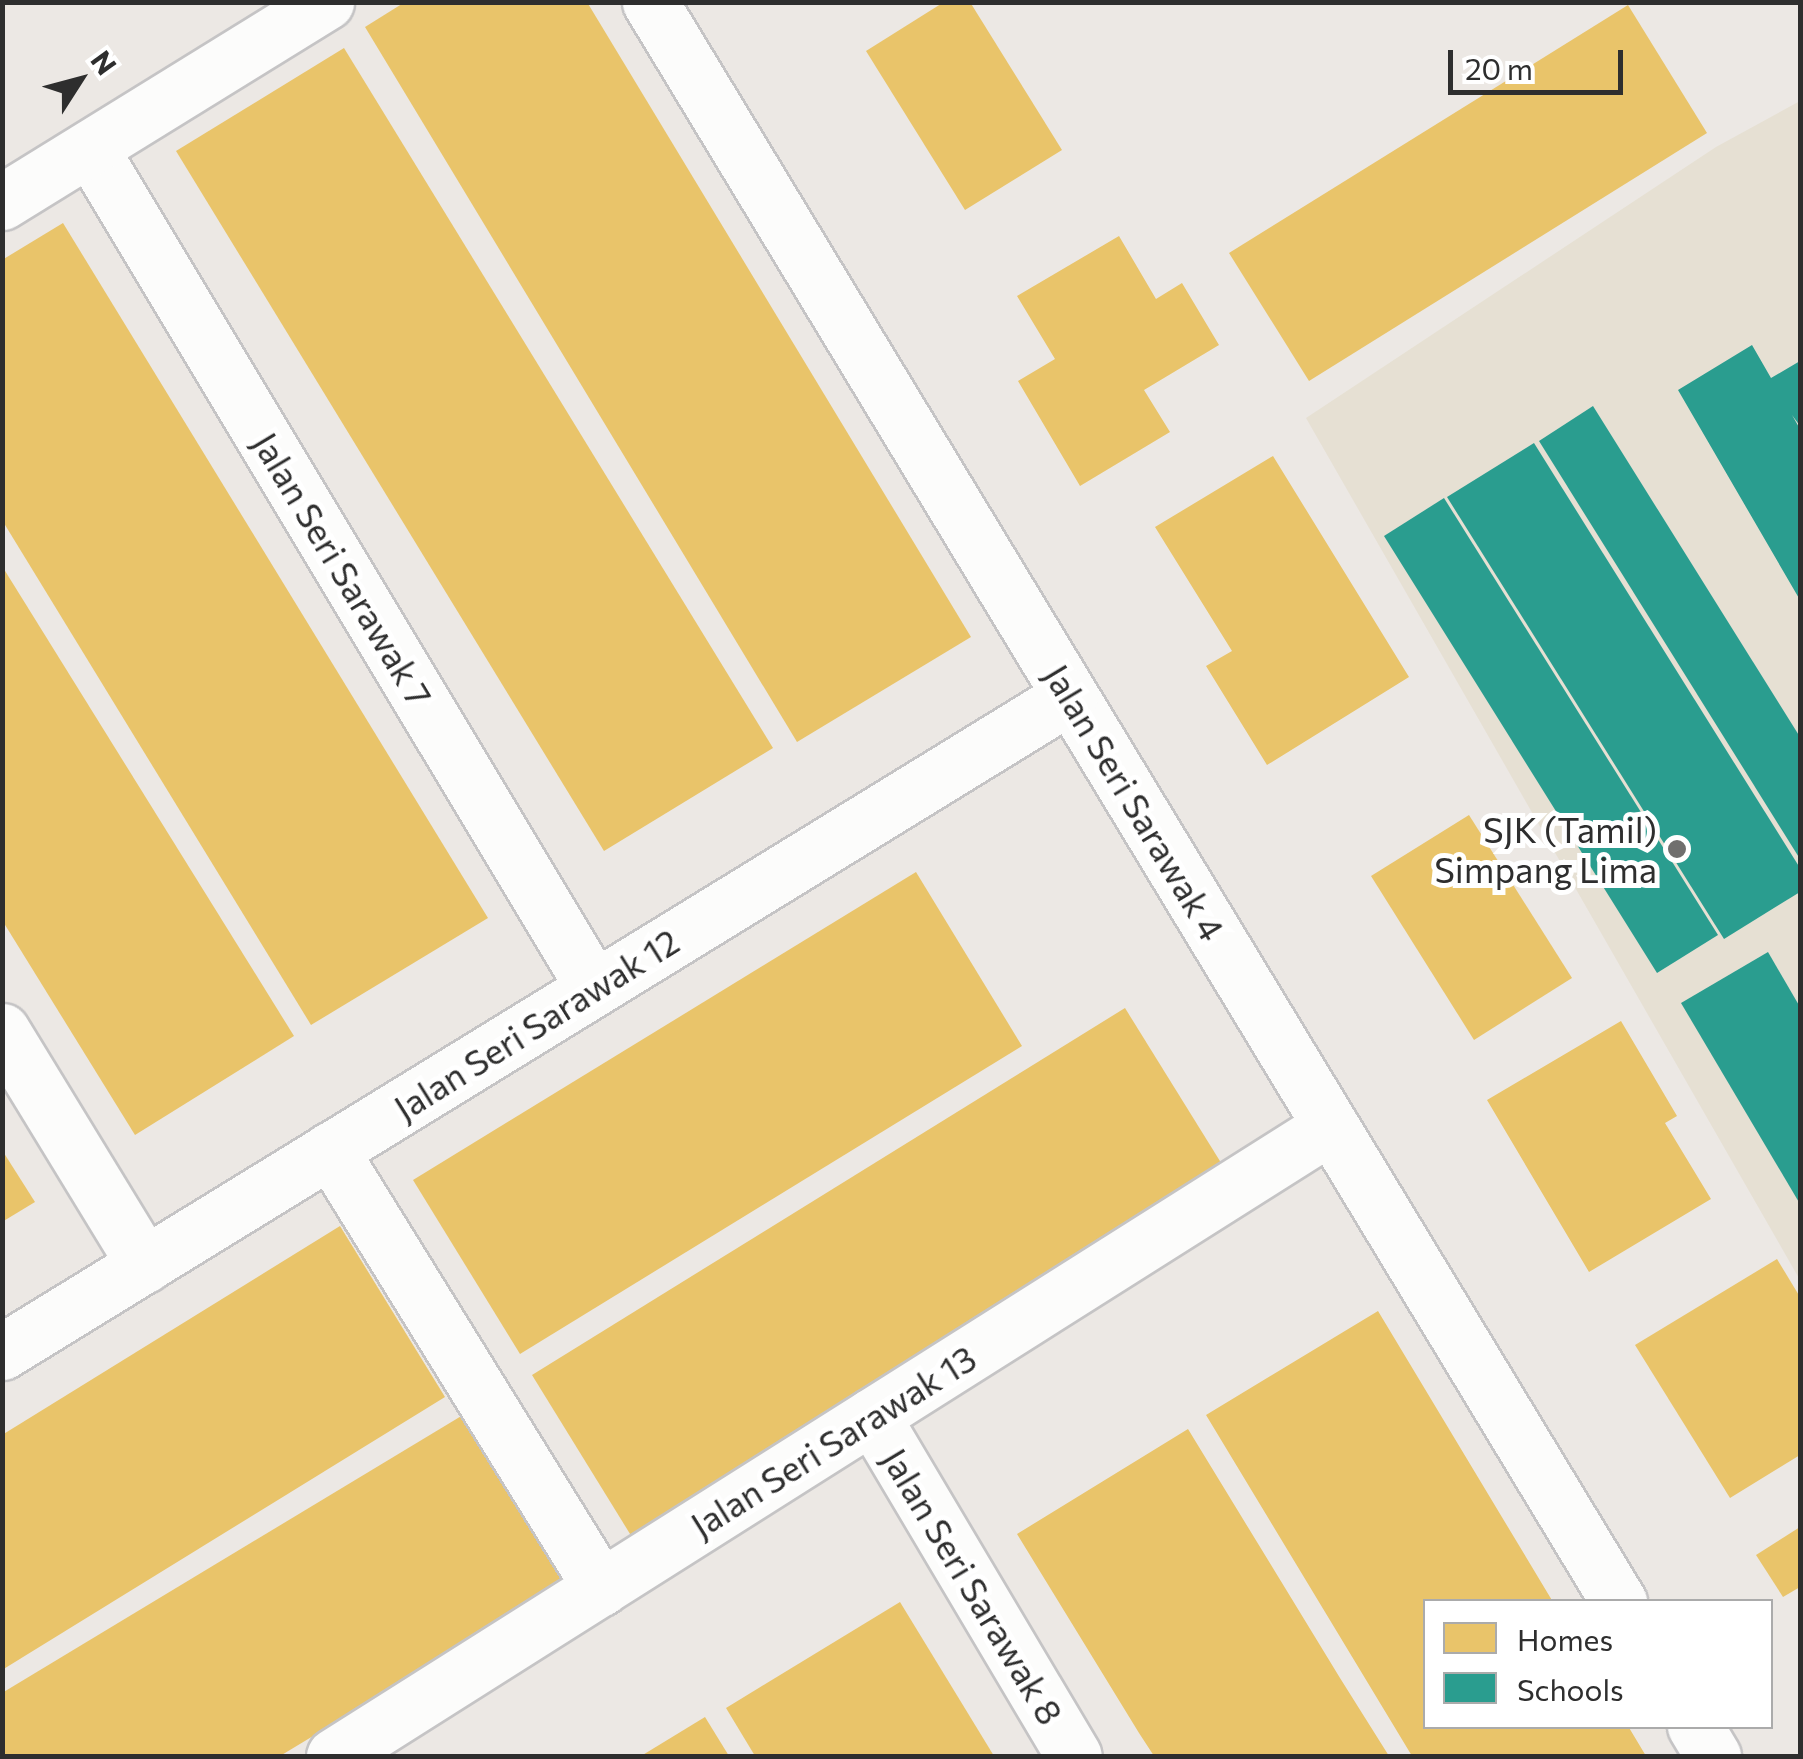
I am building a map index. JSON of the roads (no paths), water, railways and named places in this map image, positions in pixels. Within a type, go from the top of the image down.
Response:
[{"type":"street","points":[[2,202],[326,2]]},
{"type":"street","name":"Jalan Seri Sarawak 4","points":[[650,2],[1617,1599]]},
{"type":"street","name":"Jalan Seri Sarawak 7","points":[[91,150],[594,988]]},
{"type":"street","name":"Jalan Seri Sarawak 12","points":[[2,1352],[1070,696]]},
{"type":"street","points":[[2,1031],[145,1264]]},
{"type":"street","name":"Jalan Seri Sarawak 13","points":[[334,1756],[411,1736],[602,1588],[1331,1126]]},
{"type":"street","points":[[330,1150],[602,1588]]},
{"type":"street","name":"Jalan Seri Sarawak 8","points":[[872,1416],[1074,1756]]},
{"type":"street","points":[[1697,1729],[1713,1756]]},
{"type":"place","name":"SJK (Tamil) Simpang Lima","points":[[1677,849]]}]
